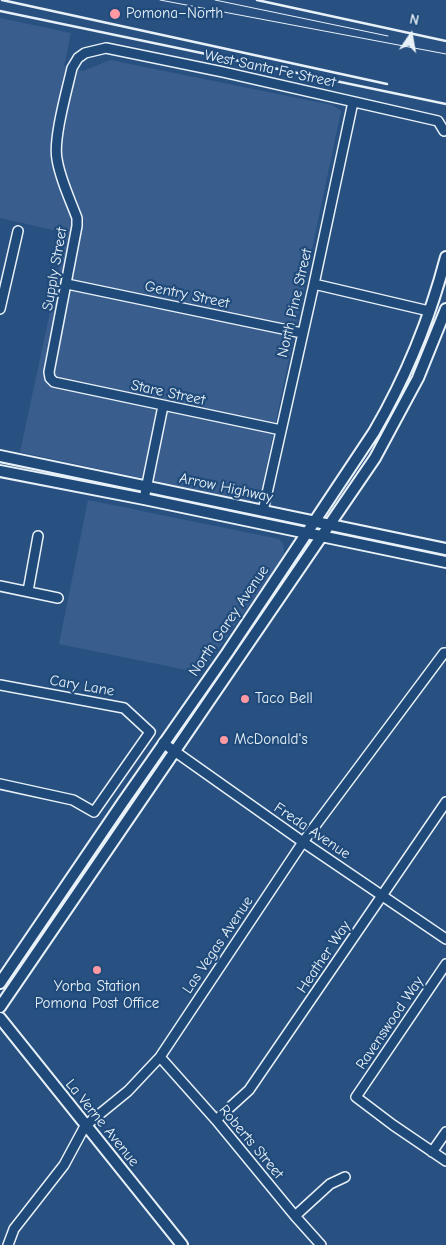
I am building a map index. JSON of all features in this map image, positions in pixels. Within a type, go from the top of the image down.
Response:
[{"type":"main road","name":"North Garey Avenue","points":[[0,983],[214,671],[374,432],[393,399],[414,352],[446,257]]},
{"type":"main road","name":"North Garey Avenue","points":[[0,1007],[365,473],[418,378],[446,309]]},
{"type":"main road","points":[[429,311],[436,314],[427,340],[430,350]]},
{"type":"main road","name":"Arrow Highway","points":[[0,456],[446,549]]},
{"type":"main road","name":"Arrow Highway","points":[[0,471],[446,562]]},
{"type":"main road","points":[[232,669],[232,655],[243,638],[248,620]]},
{"type":"main road","points":[[204,710],[208,691],[214,680],[214,671]]},
{"type":"main road","points":[[103,831],[106,852]]},
{"type":"main road","name":"La Verne Avenue","points":[[0,1018],[180,1244]]},
{"type":"street","name":"West Santa Fe Street","points":[[85,53],[106,48],[222,72],[438,121],[444,132]]},
{"type":"street","name":"Supply Street","points":[[50,378],[49,372],[76,235],[77,218],[56,160],[56,145],[72,68],[78,58],[85,53]]},
{"type":"street","name":"North Pine Street","points":[[263,511],[353,102]]},
{"type":"street","points":[[0,309],[5,267],[18,231]]},
{"type":"street","name":"Gentry Street","points":[[67,284],[302,333]]},
{"type":"street","points":[[314,284],[429,311]]},
{"type":"street","name":"Stare Street","points":[[50,378],[54,382],[281,430]]},
{"type":"street","points":[[144,499],[163,406]]},
{"type":"street","points":[[28,591],[38,536]]},
{"type":"street","points":[[0,586],[58,598]]},
{"type":"street","name":"Las Vegas Avenue","points":[[8,1244],[14,1229],[56,1177],[85,1126],[128,1091],[160,1058],[303,842],[445,653]]},
{"type":"street","name":"Cary Lane","points":[[0,685],[124,708],[150,732],[94,812],[73,800],[0,784]]},
{"type":"street","name":"Freda Avenue","points":[[163,744],[446,939]]},
{"type":"street","name":"Heather Way","points":[[216,1120],[249,1090],[446,802]]},
{"type":"street","name":"Ravenswood Way","points":[[432,1152],[356,1097],[446,964]]},
{"type":"street","name":"Roberts Street","points":[[160,1058],[216,1120],[294,1216],[321,1245]]},
{"type":"street","points":[[446,1132],[432,1152],[446,1161]]},
{"type":"street","points":[[294,1216],[330,1184],[345,1177]]},
{"type":"shaded area","points":[[0,18],[71,33],[64,66],[83,71],[110,60],[332,105],[341,111],[261,492],[250,501],[20,452],[67,233],[0,218]]},
{"type":"shaded area","points":[[88,500],[279,539],[283,544],[284,553],[279,563],[201,673],[59,644]]},
{"type":"tram line","points":[[160,0],[446,54]]},
{"type":"tram line","points":[[215,0],[388,36]]},
{"type":"railway","points":[[2,0],[387,84]]},
{"type":"railway","points":[[257,0],[446,41]]},
{"type":"railway","points":[[0,11],[446,104]]},
{"type":"place","name":"Pomona–North","points":[[115,14]]},
{"type":"place","name":"Taco Bell","points":[[245,699]]},
{"type":"place","name":"McDonald's","points":[[224,740]]},
{"type":"place","name":"Yorba Station Pomona Post Office","points":[[97,970]]}]
